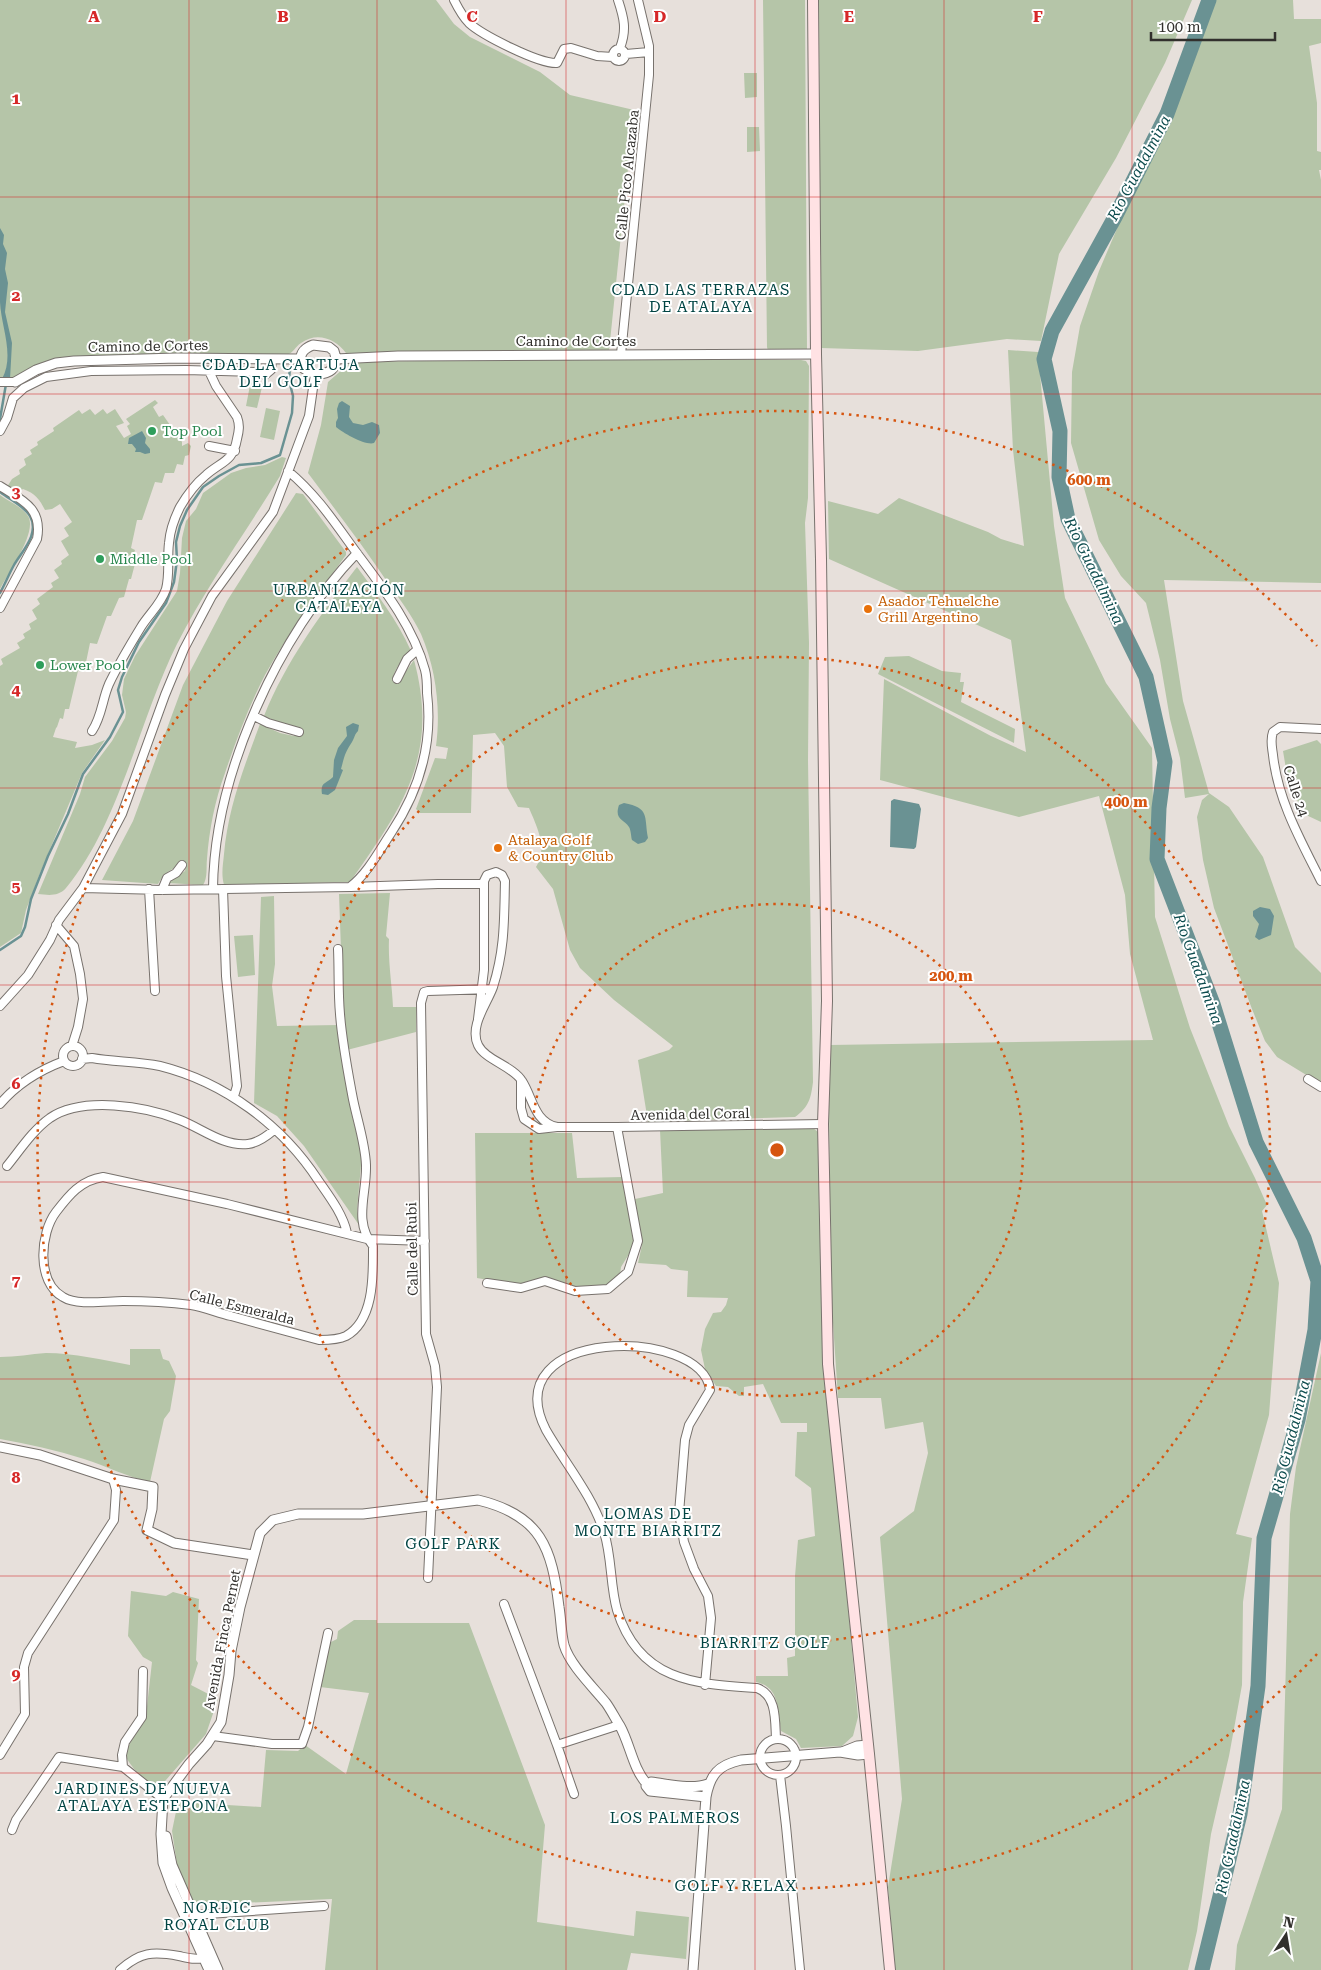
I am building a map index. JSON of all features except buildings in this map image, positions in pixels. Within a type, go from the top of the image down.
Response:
[{"type":"main road","points":[[813,0],[816,354],[821,559],[827,1001],[823,1124],[828,1364],[869,1749],[890,1970]]},
{"type":"street","points":[[454,0],[465,18],[486,35],[533,57],[557,63],[564,49],[571,48],[597,56],[613,56],[615,60],[620,61],[624,59],[626,25],[618,0]]},
{"type":"street","name":"Calle Pico Alcazaba","points":[[621,354],[646,108],[649,52],[646,28],[638,0]]},
{"type":"street","points":[[623,51],[649,52]]},
{"type":"street","points":[[313,345],[329,347],[334,351],[336,359],[333,368],[327,373],[315,374],[306,371],[301,366],[300,359],[301,353],[313,345]]},
{"type":"street","name":"Camino de Cortes","points":[[336,359],[398,356],[816,354]]},
{"type":"street","name":"Camino de Cortes","points":[[0,382],[15,382],[36,370],[56,363],[74,361],[177,358],[272,363],[300,359]]},
{"type":"street","points":[[0,431],[7,418],[13,398],[24,388],[46,377],[91,371],[257,372],[265,375],[270,372],[272,363]]},
{"type":"street","points":[[92,731],[100,719],[112,678],[142,626],[166,590],[168,545],[172,525],[180,507],[191,489],[234,452],[239,423],[209,371]]},
{"type":"street","points":[[0,1006],[28,975],[50,940],[56,925],[83,888],[122,814],[165,695],[184,649],[212,596],[273,512],[309,416],[315,374]]},
{"type":"street","points":[[209,446],[234,452]]},
{"type":"street","points":[[288,472],[307,487],[380,583],[408,628],[425,670],[430,717],[421,769],[414,792],[396,825],[359,881],[350,887]]},
{"type":"street","points":[[0,486],[28,503],[38,520],[37,539],[0,608]]},
{"type":"street","points":[[213,889],[225,794],[254,716],[274,670],[309,614],[337,574],[357,553]]},
{"type":"street","points":[[397,679],[407,659],[417,650]]},
{"type":"street","points":[[254,716],[268,723],[299,732]]},
{"type":"street","name":"Calle 24","points":[[1321,729],[1280,727],[1273,732],[1271,742],[1275,776],[1284,806],[1321,881]]},
{"type":"street","points":[[162,890],[167,878],[176,873],[182,865]]},
{"type":"street","points":[[478,1019],[492,989],[504,939],[505,881],[500,873],[493,872],[485,877],[484,884],[484,970],[478,1019],[476,1040],[478,1047],[521,1078],[530,1094],[536,1113],[549,1125],[557,1127]]},
{"type":"street","points":[[83,888],[162,890],[484,884]]},
{"type":"street","points":[[223,889],[226,976],[237,1086],[234,1096]]},
{"type":"street","points":[[149,890],[155,991]]},
{"type":"street","points":[[56,925],[74,946],[83,999],[78,1027],[72,1046],[64,1051],[64,1061]]},
{"type":"street","points":[[338,949],[340,1014],[344,1045],[352,1095],[366,1159],[362,1218],[363,1229],[367,1239]]},
{"type":"street","points":[[482,989],[492,989]]},
{"type":"street","name":"Calle del Rubi","points":[[428,1578],[437,1388],[435,1366],[426,1334],[421,1002],[424,992],[482,989]]},
{"type":"street","points":[[72,1046],[80,1050],[82,1059]]},
{"type":"street","points":[[64,1061],[72,1066],[78,1064],[82,1059],[92,1058],[159,1066],[201,1080],[234,1096],[274,1130],[307,1164],[329,1196],[346,1226],[347,1233]]},
{"type":"street","points":[[0,1104],[23,1083],[47,1067],[64,1061]]},
{"type":"street","name":"Avenida del Coral","points":[[521,1078],[521,1108],[524,1119],[539,1128],[823,1124]]},
{"type":"street","points":[[1308,1079],[1321,1087]]},
{"type":"street","points":[[7,1166],[40,1126],[51,1117],[76,1107],[133,1107],[158,1112],[234,1144],[249,1144],[263,1138],[274,1130]]},
{"type":"street","points":[[487,1283],[522,1288],[545,1281],[575,1291],[608,1289],[628,1272],[638,1241],[617,1128]]},
{"type":"street","name":"Calle Esmeralda","points":[[367,1239],[373,1246],[373,1263],[365,1312],[360,1322],[347,1335],[328,1340],[319,1340],[193,1305],[150,1301],[69,1301],[54,1290],[46,1272],[43,1258],[45,1232],[51,1218],[80,1184],[94,1178],[103,1177],[227,1204],[367,1239],[425,1241]]},
{"type":"street","points":[[705,1684],[711,1618],[708,1596],[684,1542],[678,1513],[685,1440],[689,1425],[710,1390],[710,1384],[691,1362],[657,1349],[630,1347],[597,1348],[578,1352],[562,1359],[551,1369],[540,1387],[537,1406],[540,1418],[598,1516],[605,1534],[617,1610],[627,1633],[639,1650],[655,1665],[675,1676],[705,1684],[757,1688],[764,1691],[772,1703],[776,1739]]},
{"type":"street","points":[[0,1447],[40,1455],[113,1479],[152,1487],[152,1509],[147,1530],[174,1543],[253,1555]]},
{"type":"street","points":[[0,1755],[25,1714],[24,1666],[28,1653],[114,1520],[116,1490],[113,1479]]},
{"type":"street","name":"Avenida Finca Pernet","points":[[209,1970],[172,1888],[163,1863],[161,1834],[163,1799],[177,1777],[213,1736],[221,1722],[231,1651],[253,1555],[260,1533],[273,1520],[298,1514],[363,1514],[478,1500],[512,1511],[528,1522],[545,1545],[556,1576],[564,1646],[619,1725],[641,1777],[647,1784]]},
{"type":"street","points":[[504,1604],[574,1794]]},
{"type":"street","points":[[213,1736],[272,1744],[302,1744],[308,1727],[328,1633]]},
{"type":"street","points":[[123,1767],[122,1755],[125,1742],[142,1717],[143,1671]]},
{"type":"street","points":[[557,1746],[619,1725]]},
{"type":"street","points":[[776,1739],[787,1741],[795,1750],[796,1755],[794,1766],[790,1771],[780,1775],[768,1773],[760,1764],[759,1758],[766,1743],[776,1739]]},
{"type":"street","points":[[693,1970],[706,1797],[708,1784],[714,1774],[729,1763],[759,1758],[840,1752],[857,1746],[869,1749]]},
{"type":"street","points":[[12,1830],[16,1820],[59,1757],[123,1767],[163,1799],[167,1841],[172,1865],[218,1970]]},
{"type":"street","points":[[780,1775],[800,1970]]},
{"type":"street","points":[[706,1797],[649,1791],[646,1788],[647,1784],[651,1782],[694,1786],[708,1784]]},
{"type":"street","points":[[193,1915],[324,1906]]},
{"type":"street","points":[[120,1970],[127,1963],[148,1953],[196,1959],[203,1958]]},
{"type":"green space","points":[[0,0],[436,0],[454,24],[470,37],[540,72],[570,95],[634,110],[609,351],[346,353],[337,344],[320,337],[307,339],[287,355],[59,359],[10,379],[0,379]]},
{"type":"green space","points":[[763,0],[805,0],[807,350],[768,351],[767,347]]},
{"type":"green space","points":[[819,0],[1192,0],[1165,63],[1116,158],[1059,254],[1041,341],[1007,339],[918,351],[821,348]]},
{"type":"green space","points":[[1215,0],[1293,0],[1294,19],[1321,19],[1321,43],[1309,46],[1317,103],[1317,151],[1321,152],[1321,170],[1319,170],[1321,180],[1321,583],[1164,580],[1183,701],[1209,793],[1229,807],[1263,857],[1295,947],[1321,973],[1321,1084],[1277,1057],[1265,1041],[1252,1009],[1214,908],[1203,860],[1197,817],[1202,800],[1209,794],[1185,798],[1180,758],[1146,603],[1121,576],[1099,540],[1071,443],[1072,372],[1080,326],[1099,271],[1130,198],[1175,102]]},
{"type":"green space","points":[[744,73],[757,73],[757,97],[745,98]]},
{"type":"green space","points":[[747,127],[759,127],[760,151],[747,152]]},
{"type":"green space","points":[[1008,350],[1038,352],[1054,526],[1065,598],[1106,683],[1152,748],[1155,917],[1190,1028],[1229,1126],[1267,1205],[1262,1211],[1279,1283],[1269,1415],[1236,1534],[1252,1538],[1243,1602],[1242,1685],[1229,1756],[1211,1834],[1197,1931],[1188,1970],[895,1970],[888,1887],[902,1799],[880,1537],[914,1511],[928,1453],[923,1422],[885,1429],[881,1398],[838,1398],[831,1293],[830,1045],[1153,1040],[1130,954],[1125,895],[1099,796],[1019,817],[880,780],[884,679],[991,736],[1026,752],[1011,640],[829,559],[828,501],[878,514],[899,498],[988,532],[1001,539],[1024,546],[1013,450]]},
{"type":"green space","name":"Atalaya Golf & Country Club","points":[[559,359],[801,360],[806,361],[809,366],[808,498],[805,523],[809,643],[808,760],[813,1082],[808,1102],[795,1117],[648,1122],[638,1060],[669,1050],[673,1046],[614,1000],[580,968],[570,950],[553,889],[536,867],[541,852],[538,830],[529,808],[518,807],[507,787],[504,746],[495,733],[473,735],[471,813],[420,813],[416,809],[435,758],[446,759],[448,748],[436,746],[438,718],[436,689],[426,647],[405,606],[308,473],[321,425],[328,382],[351,362]]},
{"type":"green space","points":[[251,380],[263,383],[257,408],[246,406]]},
{"type":"green space","points":[[155,400],[158,403],[153,407],[159,417],[163,415],[182,442],[182,446],[188,443],[191,446],[189,455],[185,456],[183,465],[177,464],[174,473],[165,473],[162,483],[155,482],[142,520],[137,520],[131,548],[135,550],[132,559],[136,560],[124,597],[119,598],[111,616],[107,616],[97,644],[90,643],[84,672],[78,671],[69,709],[65,709],[63,719],[60,718],[56,728],[53,737],[77,742],[75,748],[105,740],[82,773],[40,873],[26,910],[21,933],[0,947],[0,666],[3,664],[1,659],[20,648],[17,643],[25,638],[23,634],[31,629],[29,624],[37,619],[32,610],[40,604],[37,599],[53,587],[51,583],[59,578],[54,570],[69,555],[61,541],[69,536],[64,528],[72,522],[60,504],[52,509],[45,510],[39,500],[31,493],[23,489],[17,493],[7,487],[12,479],[20,474],[19,470],[26,465],[24,459],[32,454],[30,450],[38,445],[37,442],[54,431],[53,428],[79,410],[82,414],[90,409],[95,415],[103,409],[107,414],[115,409],[124,423],[116,426],[124,438],[131,434],[127,426],[130,424],[126,419]]},
{"type":"green space","points":[[266,408],[280,411],[274,440],[260,437]]},
{"type":"green space","points":[[282,457],[286,458],[280,476],[214,580],[177,644],[151,705],[115,802],[85,862],[63,891],[53,895],[38,894],[80,794],[85,777],[112,741],[125,718],[126,712],[122,695],[124,679],[135,656],[177,591],[182,538],[186,521],[196,509],[203,493],[231,473],[265,465]]},
{"type":"green space","points":[[296,493],[303,494],[346,552],[346,555],[283,644],[265,675],[248,711],[215,804],[209,837],[205,882],[203,885],[167,883],[185,871],[186,865],[170,871],[158,884],[102,880],[133,821],[183,685],[227,601]]},
{"type":"green space","points":[[0,495],[22,510],[28,516],[30,523],[26,542],[0,589]]},
{"type":"green space","points":[[357,567],[393,618],[411,651],[399,664],[392,680],[400,680],[414,660],[421,694],[422,725],[419,753],[411,779],[400,805],[386,830],[350,882],[224,885],[223,866],[229,820],[248,756],[260,724],[280,733],[294,736],[302,729],[264,716],[283,676],[305,638]]},
{"type":"green space","points":[[909,656],[942,671],[961,673],[960,682],[964,682],[961,702],[1015,729],[1014,743],[878,674],[885,657]]},
{"type":"green space","points":[[1317,740],[1321,744],[1321,822],[1304,814],[1288,781],[1283,751]]},
{"type":"green space","points":[[390,893],[386,936],[389,939],[393,1007],[416,1007],[416,1032],[347,1050],[343,1006],[339,894]]},
{"type":"green space","points":[[274,896],[275,964],[272,986],[277,1026],[338,1025],[352,1116],[362,1154],[357,1210],[359,1225],[304,1146],[277,1116],[254,1103],[261,897]]},
{"type":"green space","points":[[253,935],[255,975],[238,977],[234,936]]},
{"type":"green space","points":[[813,1128],[818,1132],[822,1316],[858,1717],[853,1736],[842,1746],[801,1748],[796,1739],[781,1731],[774,1694],[764,1685],[756,1682],[756,1676],[788,1676],[787,1658],[795,1656],[795,1576],[798,1540],[815,1536],[811,1488],[795,1476],[797,1432],[807,1432],[807,1423],[781,1423],[763,1384],[744,1387],[744,1396],[739,1396],[728,1387],[716,1386],[705,1369],[701,1350],[705,1329],[713,1313],[721,1312],[728,1298],[687,1297],[688,1271],[671,1269],[666,1265],[638,1263],[642,1245],[635,1199],[663,1193],[660,1130]]},
{"type":"green space","points":[[475,1133],[572,1133],[577,1178],[623,1177],[634,1246],[621,1267],[620,1275],[611,1283],[599,1288],[586,1289],[548,1279],[515,1285],[477,1278]]},
{"type":"green space","points":[[130,1349],[160,1349],[163,1359],[169,1361],[176,1376],[170,1411],[164,1419],[150,1482],[74,1456],[0,1439],[0,1357],[57,1353],[130,1365]]},
{"type":"green space","points":[[1321,1353],[1321,1970],[1235,1970],[1237,1945],[1282,1809],[1290,1514],[1296,1467]]},
{"type":"green space","points":[[131,1591],[166,1596],[173,1592],[199,1599],[196,1660],[198,1663],[191,1685],[218,1699],[206,1734],[159,1788],[139,1774],[124,1754],[146,1715],[152,1662],[143,1657],[128,1636]]},
{"type":"green space","points":[[354,1620],[377,1620],[377,1623],[469,1623],[545,1825],[537,1922],[634,1936],[636,1911],[689,1917],[686,1959],[631,1953],[627,1970],[325,1970],[332,1899],[194,1905],[178,1871],[172,1831],[178,1802],[261,1807],[266,1750],[298,1751],[305,1745],[346,1774],[369,1693],[320,1687],[329,1643],[337,1639],[338,1631]]},
{"type":"water","points":[[0,228],[4,235],[3,244],[7,253],[5,269],[8,283],[5,312],[12,343],[10,379],[2,379],[6,370],[7,351],[0,302]]},
{"type":"water","points":[[342,401],[350,406],[349,417],[353,423],[363,425],[372,422],[379,425],[380,433],[374,443],[360,441],[336,427],[337,409]]},
{"type":"water","points":[[142,431],[150,453],[135,452],[136,449],[132,444],[128,444],[129,438]]},
{"type":"water","points":[[353,723],[359,725],[358,731],[345,754],[341,769],[343,770],[335,790],[328,795],[322,794],[323,785],[333,777],[334,760],[338,748],[347,736],[346,727]]},
{"type":"water","points":[[894,799],[919,804],[921,809],[916,847],[914,849],[890,847],[891,801]]},
{"type":"water","points":[[624,803],[642,810],[646,819],[648,838],[645,842],[638,844],[632,840],[629,827],[620,819],[618,814],[619,805]]},
{"type":"water","points":[[1260,907],[1270,909],[1274,916],[1271,935],[1259,940],[1255,937],[1259,924],[1253,916],[1253,911]]},
{"type":"waterway","name":"Rio Guadalmina","points":[[1202,1970],[1240,1814],[1258,1686],[1264,1538],[1298,1420],[1315,1330],[1318,1281],[1304,1238],[1256,1142],[1213,1004],[1157,859],[1159,808],[1165,762],[1146,677],[1068,519],[1059,477],[1060,431],[1044,359],[1052,331],[1115,217],[1167,114],[1209,0]]},
{"type":"waterway","points":[[0,950],[21,936],[25,927],[31,899],[48,856],[68,814],[83,774],[110,737],[123,712],[118,690],[122,677],[139,642],[166,603],[174,582],[177,560],[176,542],[187,510],[203,487],[219,476],[239,465],[261,463],[280,455],[292,413],[293,396],[289,380],[290,367]]},
{"type":"waterway","points":[[0,419],[6,384]]},
{"type":"waterway","points":[[0,492],[27,512],[33,523],[29,542],[14,565],[0,593]]},
{"type":"place","name":"Top Pool","points":[[152,431]]},
{"type":"place","name":"Middle Pool","points":[[100,559]]},
{"type":"place","name":"Asador Tehuelche Grill Argentino","points":[[868,609]]},
{"type":"place","name":"Lower Pool","points":[[40,665]]},
{"type":"place","name":"Atalaya Golf & Country Club","points":[[498,848]]},
{"type":"district","name":"CDAD LAS TERRAZAS DE ATALAYA","points":[[701,298]]},
{"type":"district","name":"CDAD LA CARTUJA DEL GOLF","points":[[281,374]]},
{"type":"district","name":"URBANIZACIÓN CATALEYA","points":[[339,598]]},
{"type":"district","name":"LOMAS DE MONTE BIARRITZ","points":[[648,1522]]},
{"type":"district","name":"GOLF PARK","points":[[453,1544]]},
{"type":"district","name":"BIARRITZ GOLF","points":[[765,1643]]},
{"type":"district","name":"JARDINES DE NUEVA ATALAYA ESTEPONA","points":[[143,1798]]},
{"type":"district","name":"LOS PALMEROS","points":[[675,1818]]},
{"type":"district","name":"GOLF Y RELAX","points":[[736,1886]]},
{"type":"district","name":"NORDIC ROYAL CLUB","points":[[217,1916]]}]
